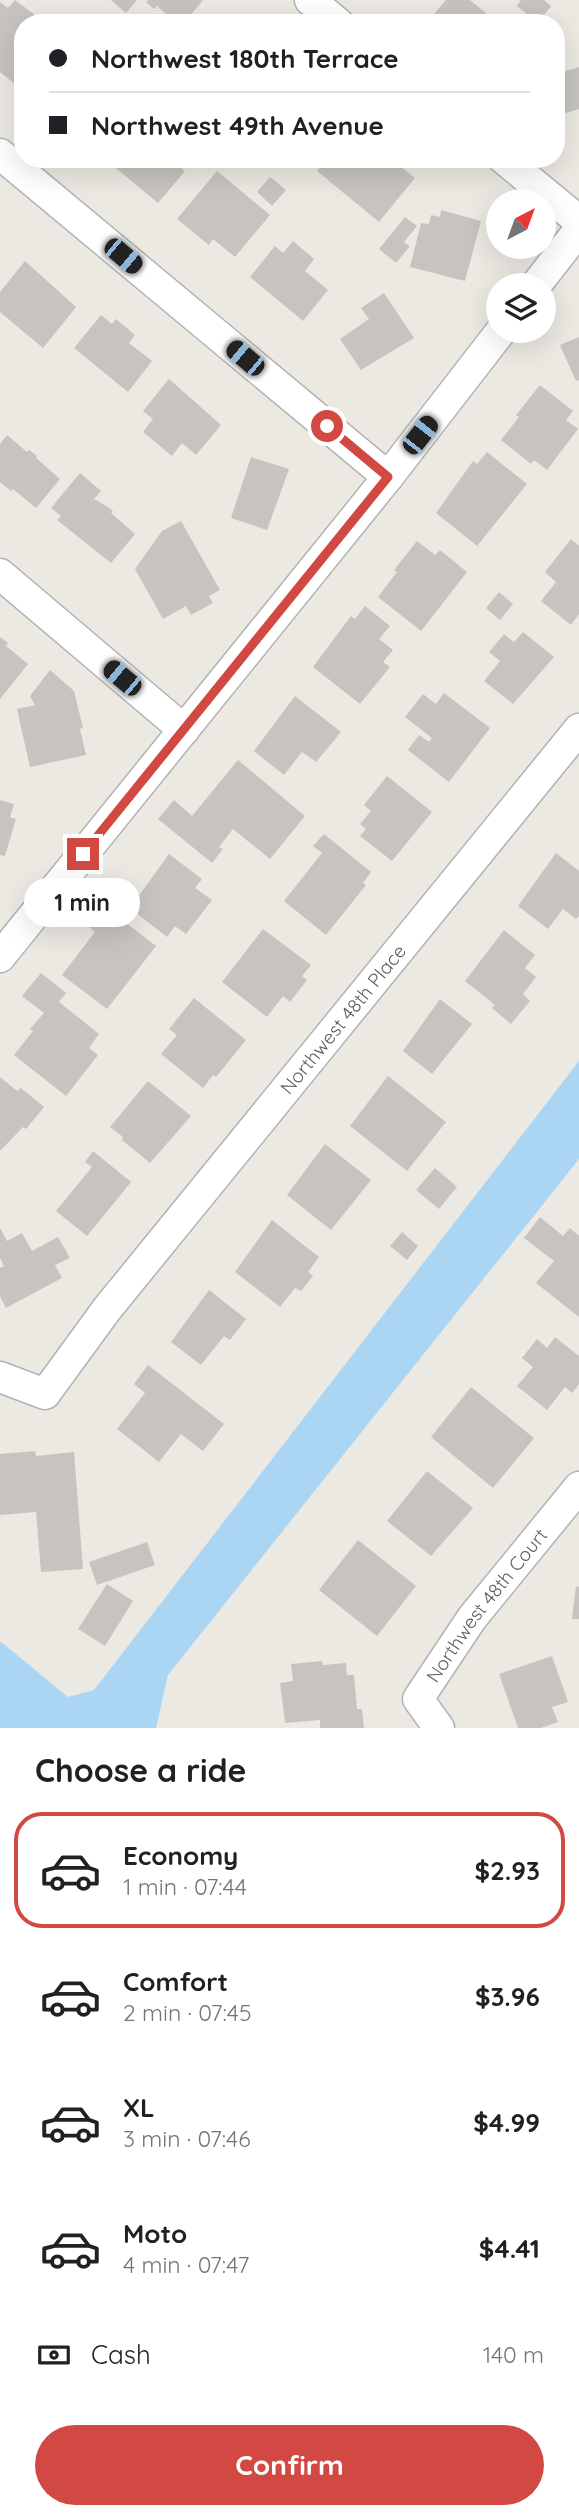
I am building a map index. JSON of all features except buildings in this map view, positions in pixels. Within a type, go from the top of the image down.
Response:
[{"type":"street","points":[[310,0],[327,14]]},
{"type":"street","points":[[0,154],[14,166]]},
{"type":"street","points":[[17,168],[388,477]]},
{"type":"street","points":[[515,168],[579,221]]},
{"type":"street","points":[[545,273],[579,230]]},
{"type":"street","points":[[0,957],[388,477],[492,343]]},
{"type":"street","points":[[0,574],[184,730]]},
{"type":"street","name":"Northwest 48th Place","points":[[0,1377],[45,1394],[107,1309],[579,729]]},
{"type":"street","name":"Northwest 48th Court","points":[[439,1728],[418,1699],[472,1618],[579,1487]]},
{"type":"water","points":[[579,1061],[579,1159],[168,1675],[156,1728],[0,1728],[0,1641],[68,1697],[94,1690]]},
{"type":"route","points":[[83,854],[388,477],[327,426]]}]
